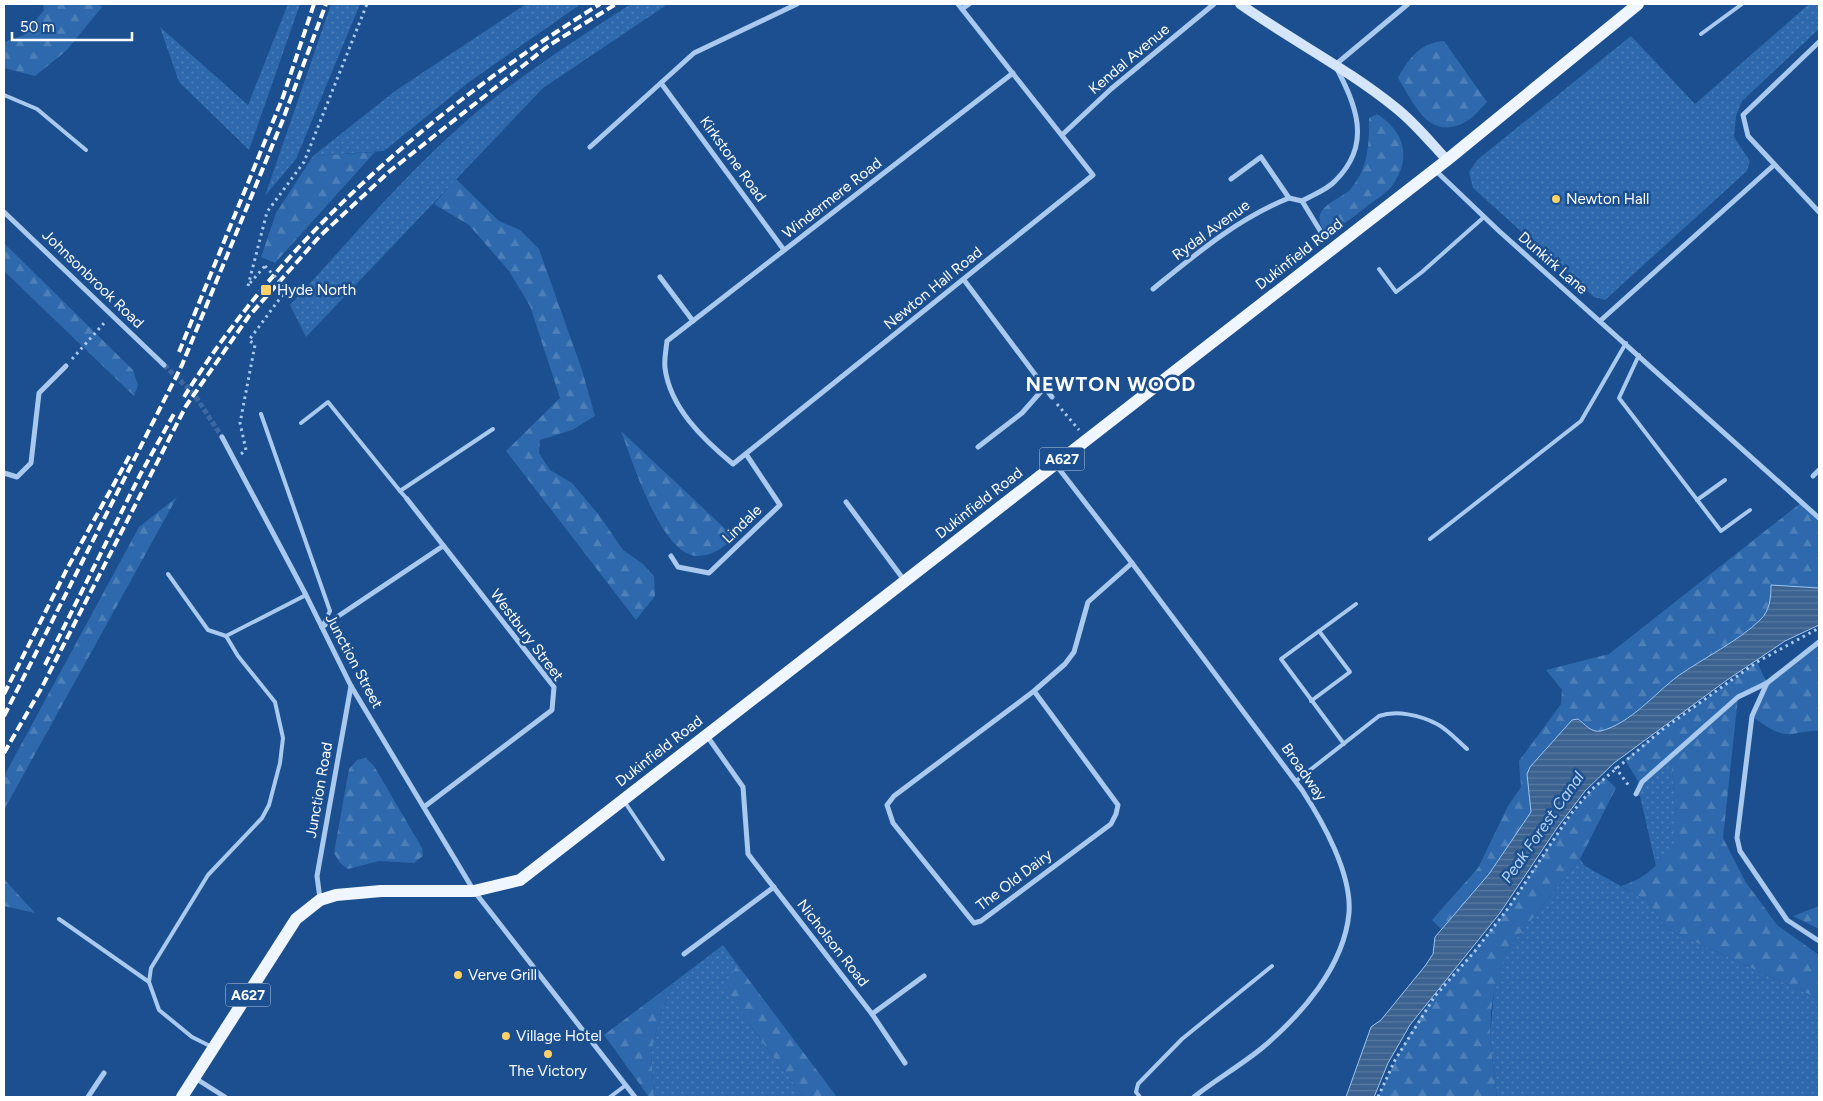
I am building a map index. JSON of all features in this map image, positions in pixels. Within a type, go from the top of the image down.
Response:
[{"type":"main road","name":"Dukinfield Road","points":[[320,900],[336,895],[381,891],[474,891],[520,880],[1435,170],[1638,4]]},
{"type":"main road","name":"A627","points":[[182,1097],[296,919],[320,900]]},
{"type":"street","points":[[590,147],[694,53],[797,4]]},
{"type":"street","name":"Newton Hall Road","points":[[667,341],[665,367],[670,387],[681,409],[702,436],[734,464],[1093,175],[958,4]]},
{"type":"street","points":[[962,9],[969,4]]},
{"type":"street","name":"Kendal Avenue","points":[[1062,136],[1111,89],[1214,4]]},
{"type":"street","points":[[1240,4],[1279,31],[1335,65],[1397,109],[1447,160]]},
{"type":"street","points":[[1335,65],[1408,4]]},
{"type":"street","points":[[1819,42],[1743,115],[1748,136],[1819,212]]},
{"type":"street","points":[[1288,198],[1302,201],[1334,182],[1348,165],[1356,146],[1359,130],[1357,115],[1351,96],[1335,65]]},
{"type":"street","name":"Windermere Road","points":[[667,341],[1013,74]]},
{"type":"street","name":"Kirkstone Road","points":[[661,83],[784,250]]},
{"type":"street","name":"Rydal Avenue","points":[[1153,289],[1235,224],[1262,209],[1288,198],[1261,157],[1231,179]]},
{"type":"street","points":[[1600,321],[1774,165]]},
{"type":"street","name":"Dunkirk Lane","points":[[1435,170],[1484,217],[1819,518]]},
{"type":"street","points":[[1302,201],[1321,232]]},
{"type":"street","name":"Johnsonbrook Road","points":[[4,212],[164,365]]},
{"type":"street","points":[[660,277],[693,321]]},
{"type":"street","points":[[964,280],[1052,397]]},
{"type":"street","points":[[4,473],[17,477],[31,464],[38,392],[66,366]]},
{"type":"street","points":[[978,447],[1022,413],[1045,387]]},
{"type":"street","name":"Junction Street","points":[[222,437],[306,595],[351,686],[474,891],[635,1097]]},
{"type":"street","name":"Lindale","points":[[671,556],[678,567],[709,572],[780,505],[746,454]]},
{"type":"street","name":"Broadway","points":[[1055,464],[1132,563],[1296,782],[1322,820],[1334,847],[1344,879],[1349,913],[1342,941],[1332,967],[1315,992],[1292,1019],[1261,1048],[1194,1097]]},
{"type":"street","points":[[1813,476],[1819,470]]},
{"type":"street","name":"Westbury Street","points":[[407,499],[554,687],[552,710],[424,807]]},
{"type":"street","points":[[846,502],[905,581]]},
{"type":"street","points":[[322,626],[443,546]]},
{"type":"street","name":"The Old Dairy","points":[[1034,691],[1118,805],[1116,814],[1111,824],[981,921],[974,923],[893,823],[887,804],[894,796],[1034,691],[1065,664],[1074,652],[1088,602],[1132,563]]},
{"type":"street","points":[[1636,794],[1642,782],[1738,697],[1767,683],[1819,642]]},
{"type":"street","points":[[1767,683],[1752,716],[1737,838],[1740,851],[1787,920],[1819,941]]},
{"type":"street","name":"Junction Road","points":[[320,900],[317,876],[351,686]]},
{"type":"street","name":"Nicholson Road","points":[[706,735],[744,787],[748,854],[872,1014],[905,1062]]},
{"type":"street","points":[[684,954],[774,888]]},
{"type":"street","points":[[872,1014],[924,976]]},
{"type":"street","points":[[88,1097],[104,1074]]},
{"type":"street","points":[[195,1078],[225,1097]]},
{"type":"lane","points":[[1700,34],[1742,4]]},
{"type":"lane","points":[[4,95],[38,109],[86,150]]},
{"type":"lane","points":[[1379,270],[1396,292],[1422,272],[1484,217]]},
{"type":"lane","points":[[1430,539],[1581,421],[1626,343]]},
{"type":"lane","points":[[1639,355],[1619,398],[1721,530],[1750,510]]},
{"type":"lane","points":[[301,423],[328,402],[407,499]]},
{"type":"lane","points":[[262,414],[330,611],[322,626]]},
{"type":"lane","points":[[400,491],[493,429]]},
{"type":"lane","points":[[1697,500],[1725,480]]},
{"type":"lane","points":[[168,574],[208,630],[226,636],[238,656],[276,702],[283,738],[280,763],[266,812],[208,875],[151,968],[149,982],[159,1010],[192,1036],[214,1048]]},
{"type":"lane","points":[[226,636],[306,595]]},
{"type":"lane","points":[[1344,744],[1281,659],[1356,604]]},
{"type":"lane","points":[[1311,701],[1350,672],[1319,631]]},
{"type":"lane","points":[[1296,782],[1378,716],[1389,712],[1420,718],[1438,724],[1467,750]]},
{"type":"lane","points":[[623,800],[663,859]]},
{"type":"lane","points":[[59,920],[149,982]]},
{"type":"lane","points":[[1140,1097],[1136,1092],[1138,1084],[1175,1046],[1272,966]]},
{"type":"lane","points":[[610,1097],[626,1085]]},
{"type":"path","points":[[243,453],[246,450],[240,423],[255,345],[249,340],[287,289],[265,266],[248,286],[267,212],[304,162],[367,4]]},
{"type":"path","points":[[66,366],[112,315]]},
{"type":"path","points":[[1052,397],[1087,440]]},
{"type":"path","points":[[1378,1097],[1394,1060],[1435,996],[1475,951],[1509,907],[1570,815],[1591,790],[1616,767],[1664,729],[1757,662],[1819,628]]},
{"type":"path","points":[[1616,767],[1636,794]]},
{"type":"green space","points":[[43,4],[97,4],[102,7],[66,51],[35,76],[4,68],[4,42],[24,35],[44,10]]},
{"type":"green space","points":[[288,4],[300,4],[249,150],[179,82],[160,27],[248,105]]},
{"type":"green space","points":[[331,4],[360,4],[296,159],[265,196]]},
{"type":"green space","points":[[526,4],[581,4],[469,82],[384,151],[313,156],[395,91]]},
{"type":"green space","points":[[631,4],[668,4],[543,88],[306,337],[290,305],[418,166],[484,106],[546,60]]},
{"type":"green space","points":[[1809,4],[1819,4],[1819,29],[1742,101],[1736,116],[1734,137],[1750,161],[1747,171],[1605,300],[1594,297],[1473,188],[1469,172],[1477,160],[1631,36],[1695,104]]},
{"type":"green space","points":[[1444,41],[1487,102],[1475,115],[1454,127],[1443,127],[1433,124],[1425,118],[1410,99],[1398,78],[1406,64],[1422,48]]},
{"type":"green space","points":[[1377,114],[1387,121],[1399,137],[1403,156],[1398,176],[1383,195],[1337,228],[1326,233],[1319,218],[1321,213],[1330,203],[1349,191],[1360,175],[1367,154],[1369,118]]},
{"type":"green space","points":[[375,152],[275,263],[261,257],[276,213],[313,156]]},
{"type":"green space","points":[[456,179],[499,221],[520,230],[539,249],[582,370],[595,416],[572,430],[540,440],[539,453],[550,470],[572,483],[599,515],[623,550],[643,564],[654,576],[655,596],[636,620],[506,451],[560,398],[530,306],[509,271],[469,225],[434,204]]},
{"type":"green space","points":[[4,243],[133,370],[138,385],[134,396],[4,271]]},
{"type":"green space","points":[[621,431],[735,538],[722,548],[703,556],[684,552],[671,540],[660,524],[640,483]]},
{"type":"green space","points":[[177,497],[4,810],[4,776],[139,527]]},
{"type":"green space","points":[[1802,502],[1819,518],[1819,609],[1627,732],[1457,945],[1432,920],[1478,868],[1508,806],[1521,787],[1519,761],[1561,704],[1562,690],[1546,670],[1609,654]]},
{"type":"green space","points":[[1819,642],[1819,731],[1792,734],[1781,733],[1770,729],[1752,716],[1767,684],[1738,697],[1723,838],[1745,881],[1777,925],[1819,955],[1819,999],[1667,929],[1649,902],[1621,886],[1645,874],[1658,864],[1676,844],[1676,816],[1671,757],[1642,782],[1636,794],[1638,781],[1625,760],[1663,729],[1757,662],[1767,683]]},
{"type":"green space","points":[[1671,756],[1676,816],[1676,845],[1656,866],[1640,796],[1636,794],[1642,782]]},
{"type":"green space","points":[[366,758],[374,766],[422,848],[423,856],[414,863],[379,861],[348,869],[340,863],[334,853],[349,769],[357,760]]},
{"type":"green space","points":[[1605,777],[1616,788],[1580,859],[1507,950],[1494,992],[1491,1012],[1490,1038],[1497,1097],[1378,1097],[1404,1044],[1427,1007],[1500,918],[1577,807]]},
{"type":"green space","points":[[1580,859],[1585,866],[1649,902],[1667,929],[1819,999],[1819,1097],[1497,1097],[1490,1038],[1494,992],[1500,970],[1507,950]]},
{"type":"green space","points":[[4,879],[35,913],[4,906]]},
{"type":"green space","points":[[1819,906],[1819,929],[1793,916]]},
{"type":"green space","points":[[723,945],[737,964],[727,987],[751,1027],[804,1097],[654,1097],[651,1052],[662,1010],[673,983]]},
{"type":"green space","points":[[737,964],[837,1097],[804,1097],[751,1027],[726,987]]},
{"type":"green space","points":[[673,983],[662,1010],[651,1052],[654,1097],[649,1097],[604,1035]]},
{"type":"water","name":"Peak Forest Canal","points":[[1771,585],[1819,588],[1819,625],[1785,641],[1727,680],[1614,763],[1585,791],[1557,828],[1500,913],[1410,1025],[1388,1063],[1374,1097],[1346,1097],[1371,1027],[1381,1020],[1425,966],[1433,954],[1435,937],[1489,874],[1531,812],[1527,774],[1530,767],[1572,720],[1578,719],[1591,729],[1597,731],[1622,722],[1678,676],[1742,635],[1760,620],[1766,612],[1770,599]]},
{"type":"tunnel","points":[[164,365],[194,394],[222,437]]},
{"type":"railway","points":[[179,352],[283,97],[314,4]]},
{"type":"railway","points":[[4,716],[182,365],[282,122],[326,4]]},
{"type":"railway","points":[[184,397],[225,337],[269,281],[318,227],[370,177],[424,129],[481,85],[540,43],[600,4]]},
{"type":"railway","points":[[4,753],[41,689],[186,406],[249,316],[320,236],[390,171],[548,46],[616,4]]},
{"type":"railway","points":[[45,665],[140,475],[175,412]]},
{"type":"railway","points":[[4,694],[68,567],[130,455]]},
{"type":"place","name":"Newton Hall","points":[[1556,199]]},
{"type":"place","name":"Hyde North","points":[[266,290]]},
{"type":"place","name":"Verve Grill","points":[[458,975]]},
{"type":"place","name":"Village Hotel","points":[[506,1036]]},
{"type":"place","name":"The Victory","points":[[548,1054]]},
{"type":"district","name":"NEWTON WOOD","points":[[1111,384]]}]
